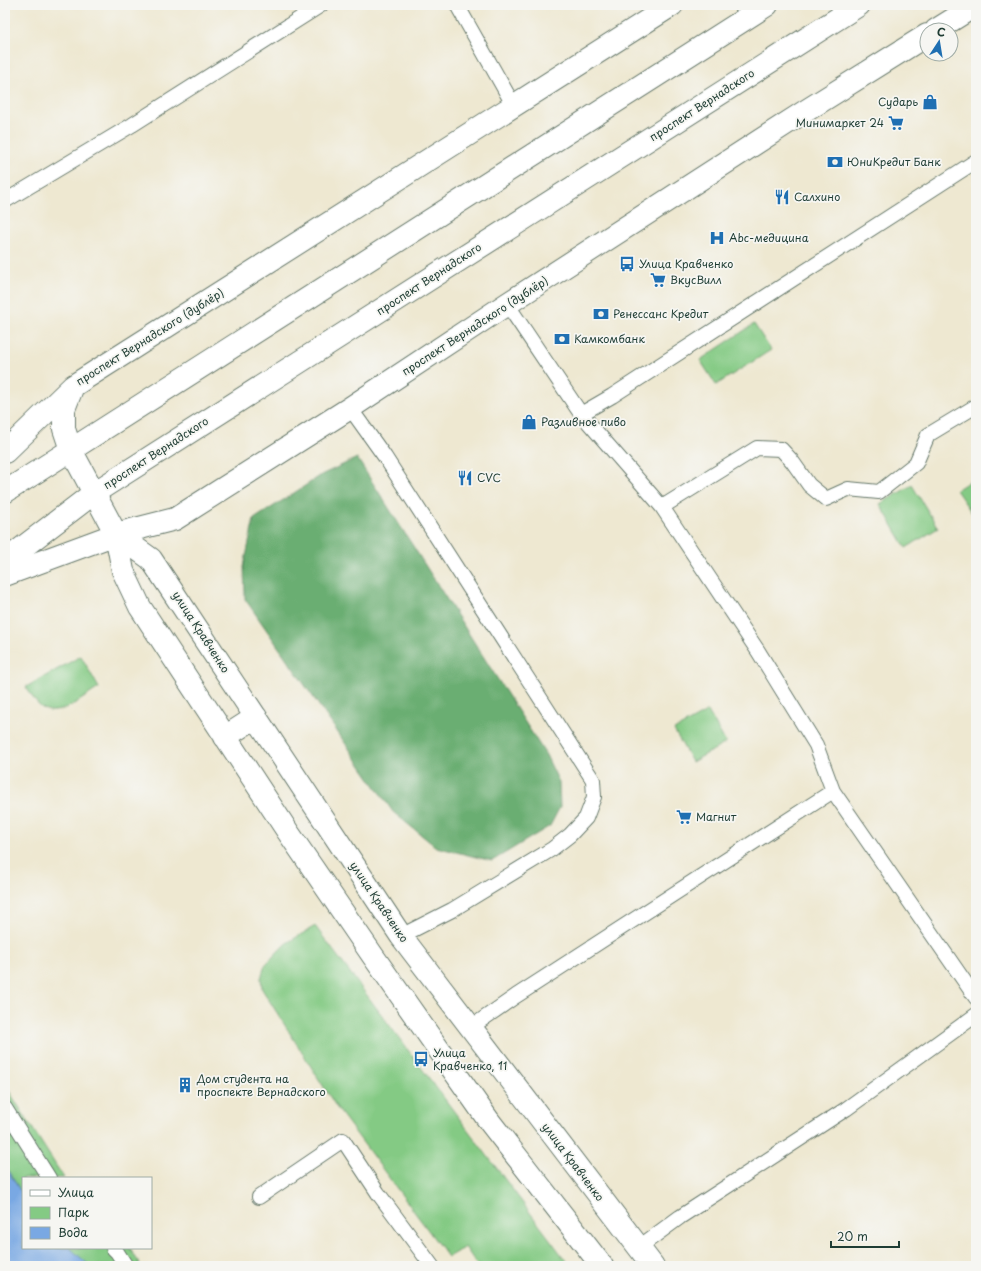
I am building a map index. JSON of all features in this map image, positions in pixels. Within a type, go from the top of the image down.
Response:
[{"type":"street","name":"проспект Вернадского (дублёр)","points":[[5,452],[73,386],[672,5]]},
{"type":"street","points":[[5,492],[767,5]]},
{"type":"street","name":"проспект Вернадского","points":[[5,561],[94,493],[859,5]]},
{"type":"street","points":[[949,22],[976,5]]},
{"type":"street","name":"проспект Вернадского (дублёр)","points":[[5,575],[116,534],[175,519],[350,408],[507,304],[804,112],[919,40]]},
{"type":"street","name":"улица Кравченко","points":[[73,386],[64,409],[64,429],[71,450],[116,534],[123,571],[140,607],[225,738],[334,899],[489,1121],[602,1266]]},
{"type":"street","name":"улица Кравченко","points":[[116,534],[151,559],[400,936],[653,1266]]},
{"type":"street","points":[[225,738],[256,717]]},
{"type":"street","points":[[334,899],[364,881]]},
{"type":"lane","points":[[5,202],[132,125],[321,5]]},
{"type":"lane","points":[[457,5],[514,106]]},
{"type":"lane","points":[[582,414],[619,392],[976,161]]},
{"type":"lane","points":[[507,304],[582,414],[662,507],[758,651],[816,745],[833,791],[976,998]]},
{"type":"lane","points":[[662,507],[757,448],[781,448],[809,485],[826,499],[848,489],[879,492],[916,463],[928,436],[976,406]]},
{"type":"lane","points":[[350,408],[385,456],[593,780],[594,797],[586,818],[570,835],[552,849],[452,910],[400,936]]},
{"type":"lane","points":[[470,1028],[516,996],[833,791]]},
{"type":"lane","points":[[638,1248],[680,1217],[846,1109],[976,1015]]},
{"type":"lane","points":[[5,1108],[48,1177]]},
{"type":"lane","points":[[260,1198],[343,1140],[378,1194],[432,1266]]},
{"type":"lane","points":[[114,1249],[126,1266]]},
{"type":"green space","points":[[754,324],[771,350],[716,385],[700,360]]},
{"type":"green space","points":[[357,458],[546,755],[559,782],[560,807],[550,826],[492,861],[436,847],[393,812],[245,599],[244,566],[254,519],[323,474]]},
{"type":"green space","points":[[976,477],[976,514],[974,516],[956,490]]},
{"type":"green space","points":[[912,485],[938,528],[906,548],[880,504]]},
{"type":"green space","points":[[81,656],[99,688],[80,701],[57,711],[50,711],[41,707],[26,687]]},
{"type":"green space","points":[[708,711],[726,743],[692,762],[674,730]]},
{"type":"green space","points":[[315,926],[570,1266],[478,1266],[465,1247],[448,1257],[337,1108],[262,989],[261,978],[265,965],[285,944]]},
{"type":"green space","points":[[5,1085],[63,1177],[22,1177],[22,1249],[131,1249],[141,1266],[5,1266]]},
{"type":"water","points":[[5,1166],[22,1193],[22,1249],[71,1249],[90,1266],[5,1266]]},
{"type":"place","name":"Сударь","points":[[930,102]]},
{"type":"place","name":"Минимаркет 24","points":[[896,123]]},
{"type":"place","name":"ЮниКредит Банк","points":[[835,162]]},
{"type":"place","name":"Салхино","points":[[782,197]]},
{"type":"place","name":"Abc-медицина","points":[[717,238]]},
{"type":"place","name":"Улица Кравченко","points":[[627,264]]},
{"type":"place","name":"ВкусВилл","points":[[658,280]]},
{"type":"place","name":"Ренессанс Кредит","points":[[601,314]]},
{"type":"place","name":"Камкомбанк","points":[[562,339]]},
{"type":"place","name":"Разливное пиво","points":[[529,422]]},
{"type":"place","name":"CVC","points":[[465,478]]},
{"type":"place","name":"Магнит","points":[[684,817]]},
{"type":"place","name":"Улица Кравченко, 11","points":[[421,1059]]},
{"type":"place","name":"Дом студента на проспекте Вернадского","points":[[185,1085]]}]
